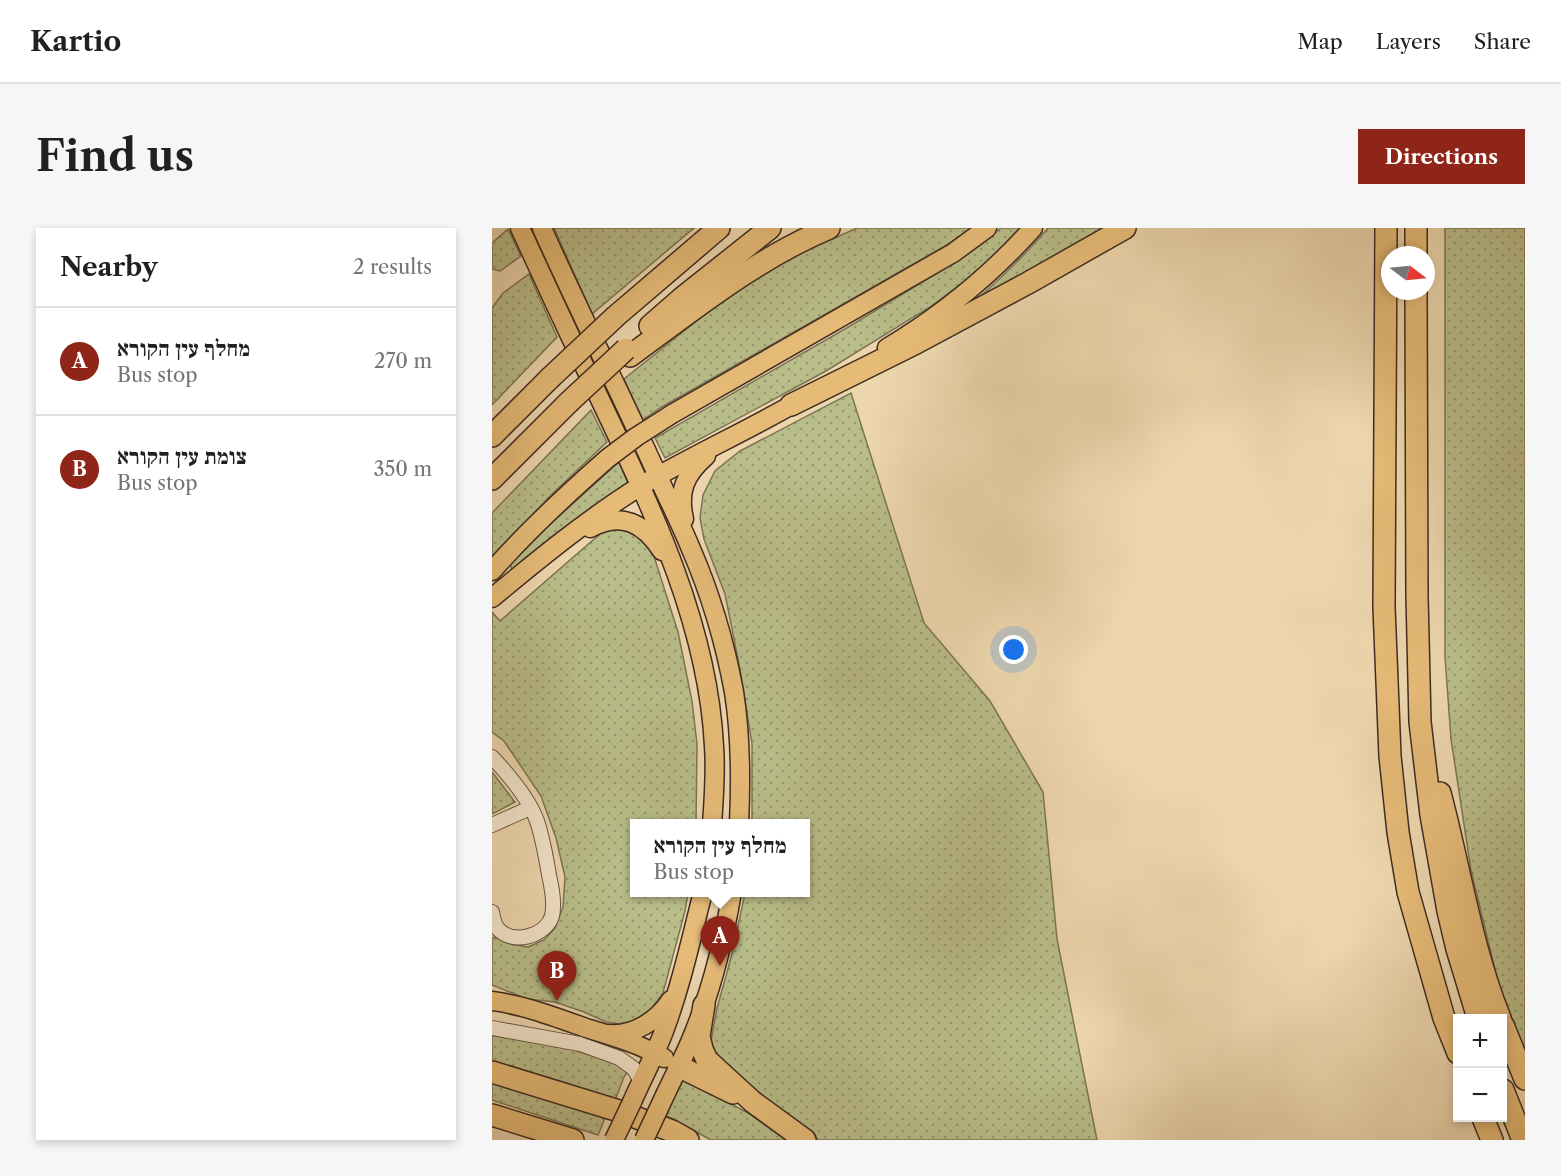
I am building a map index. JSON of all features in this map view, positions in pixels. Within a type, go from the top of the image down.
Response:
[{"type":"highway","points":[[492,436],[616,316],[719,228]]},
{"type":"highway","points":[[492,479],[574,397],[628,352],[682,298],[770,228]]},
{"type":"highway","points":[[628,352],[743,274],[783,250],[829,228]]},
{"type":"highway","points":[[791,405],[1028,284],[1125,228]]},
{"type":"highway","points":[[1386,228],[1384,607],[1390,756],[1398,832],[1408,892],[1444,1018],[1453,1040]]},
{"type":"highway","points":[[1416,228],[1416,246]]},
{"type":"highway","points":[[1416,300],[1420,722],[1431,815],[1456,948],[1477,1014]]},
{"type":"highway","points":[[1420,722],[1453,840],[1466,906],[1499,1014]]},
{"type":"highway","points":[[704,1005],[699,1036],[707,1059],[753,1102],[805,1140]]},
{"type":"highway","points":[[1507,1034],[1525,1079]]},
{"type":"highway","points":[[678,1066],[753,1102]]},
{"type":"highway","points":[[492,1072],[619,1111],[672,1131],[688,1140]]},
{"type":"highway","points":[[1507,1100],[1523,1140]]},
{"type":"highway","points":[[492,1115],[573,1140]]},
{"type":"highway","points":[[1485,1122],[1492,1140]]},
{"type":"main road","points":[[520,228],[667,546],[702,660],[712,717],[715,786],[712,819]]},
{"type":"main road","points":[[542,228],[692,550]]},
{"type":"main road","points":[[492,571],[551,509],[608,458],[636,437],[953,252],[987,228]]},
{"type":"main road","points":[[492,598],[596,516],[641,486],[791,405],[936,316],[973,288],[1033,228]]},
{"type":"main road","points":[[722,443],[691,471],[681,492],[683,515],[692,550],[718,625],[734,695],[740,746],[739,819]]},
{"type":"main road","points":[[547,553],[594,526],[604,522],[622,520],[641,528],[657,543],[676,574]]},
{"type":"main road","points":[[614,1140],[663,1033],[678,991],[702,897]]},
{"type":"main road","points":[[644,1140],[693,1036],[727,922],[731,897]]},
{"type":"main road","points":[[604,1034],[627,1034],[636,1030],[659,1015],[678,991]]},
{"type":"main road","points":[[492,1001],[517,1006],[604,1034],[654,1053],[678,1066]]},
{"type":"lane","points":[[492,758],[513,782],[536,819],[545,849],[553,905],[551,918],[546,926],[526,937],[506,934],[498,929],[493,919]]},
{"type":"lane","points":[[492,825],[530,808]]},
{"type":"lane","points":[[492,996],[517,1006]]},
{"type":"lane","points":[[492,1028],[580,1044],[619,1058],[633,1068],[641,1083]]},
{"type":"green space","points":[[554,228],[694,228],[592,314]]},
{"type":"green space","points":[[857,228],[973,228],[660,408],[643,420],[624,379],[729,295],[788,259]]},
{"type":"green space","points":[[1001,228],[1024,228],[980,270],[930,307],[826,371],[665,458],[655,438],[850,326],[954,263]]},
{"type":"green space","points":[[1048,228],[1108,228],[962,312],[1007,272]]},
{"type":"green space","points":[[1445,228],[1525,228],[1525,1059],[1503,1003],[1471,870],[1451,739],[1445,657]]},
{"type":"green space","points":[[508,229],[521,256],[500,271],[492,269],[492,243]]},
{"type":"green space","points":[[529,274],[557,337],[492,405],[492,308],[503,293]]},
{"type":"green space","points":[[851,393],[924,623],[990,701],[1043,792],[1057,939],[1097,1140],[819,1140],[717,1059],[711,1041],[744,897],[810,897],[810,819],[752,819],[752,744],[739,664],[725,594],[704,539],[700,518],[703,495],[715,471],[740,451]]},
{"type":"green space","points":[[591,410],[607,442],[551,495],[492,558],[492,513]]},
{"type":"green space","points":[[619,462],[629,486],[558,532],[512,571],[510,563]]},
{"type":"green space","points":[[617,527],[632,531],[645,540],[653,553],[678,632],[692,701],[697,744],[696,819],[630,819],[630,897],[687,897],[663,993],[651,1009],[634,1021],[618,1024],[606,1022],[555,1002],[527,999],[492,985],[492,938],[528,947],[544,940],[555,928],[563,907],[565,877],[556,838],[541,796],[504,741],[492,732],[492,612],[500,621],[600,534]]},
{"type":"green space","points":[[492,772],[515,802],[492,814]]},
{"type":"green space","points":[[492,1033],[564,1047],[622,1065],[628,1071],[614,1103],[492,1065]]},
{"type":"green space","points":[[683,1079],[748,1113],[786,1140],[711,1140],[665,1115]]},
{"type":"green space","points":[[492,1083],[518,1089],[605,1118],[598,1135],[492,1100]]},
{"type":"place","name":"מחלף עין הקורא","points":[[720,966]]},
{"type":"place","name":"צומת עין הקורא","points":[[557,1001]]}]
